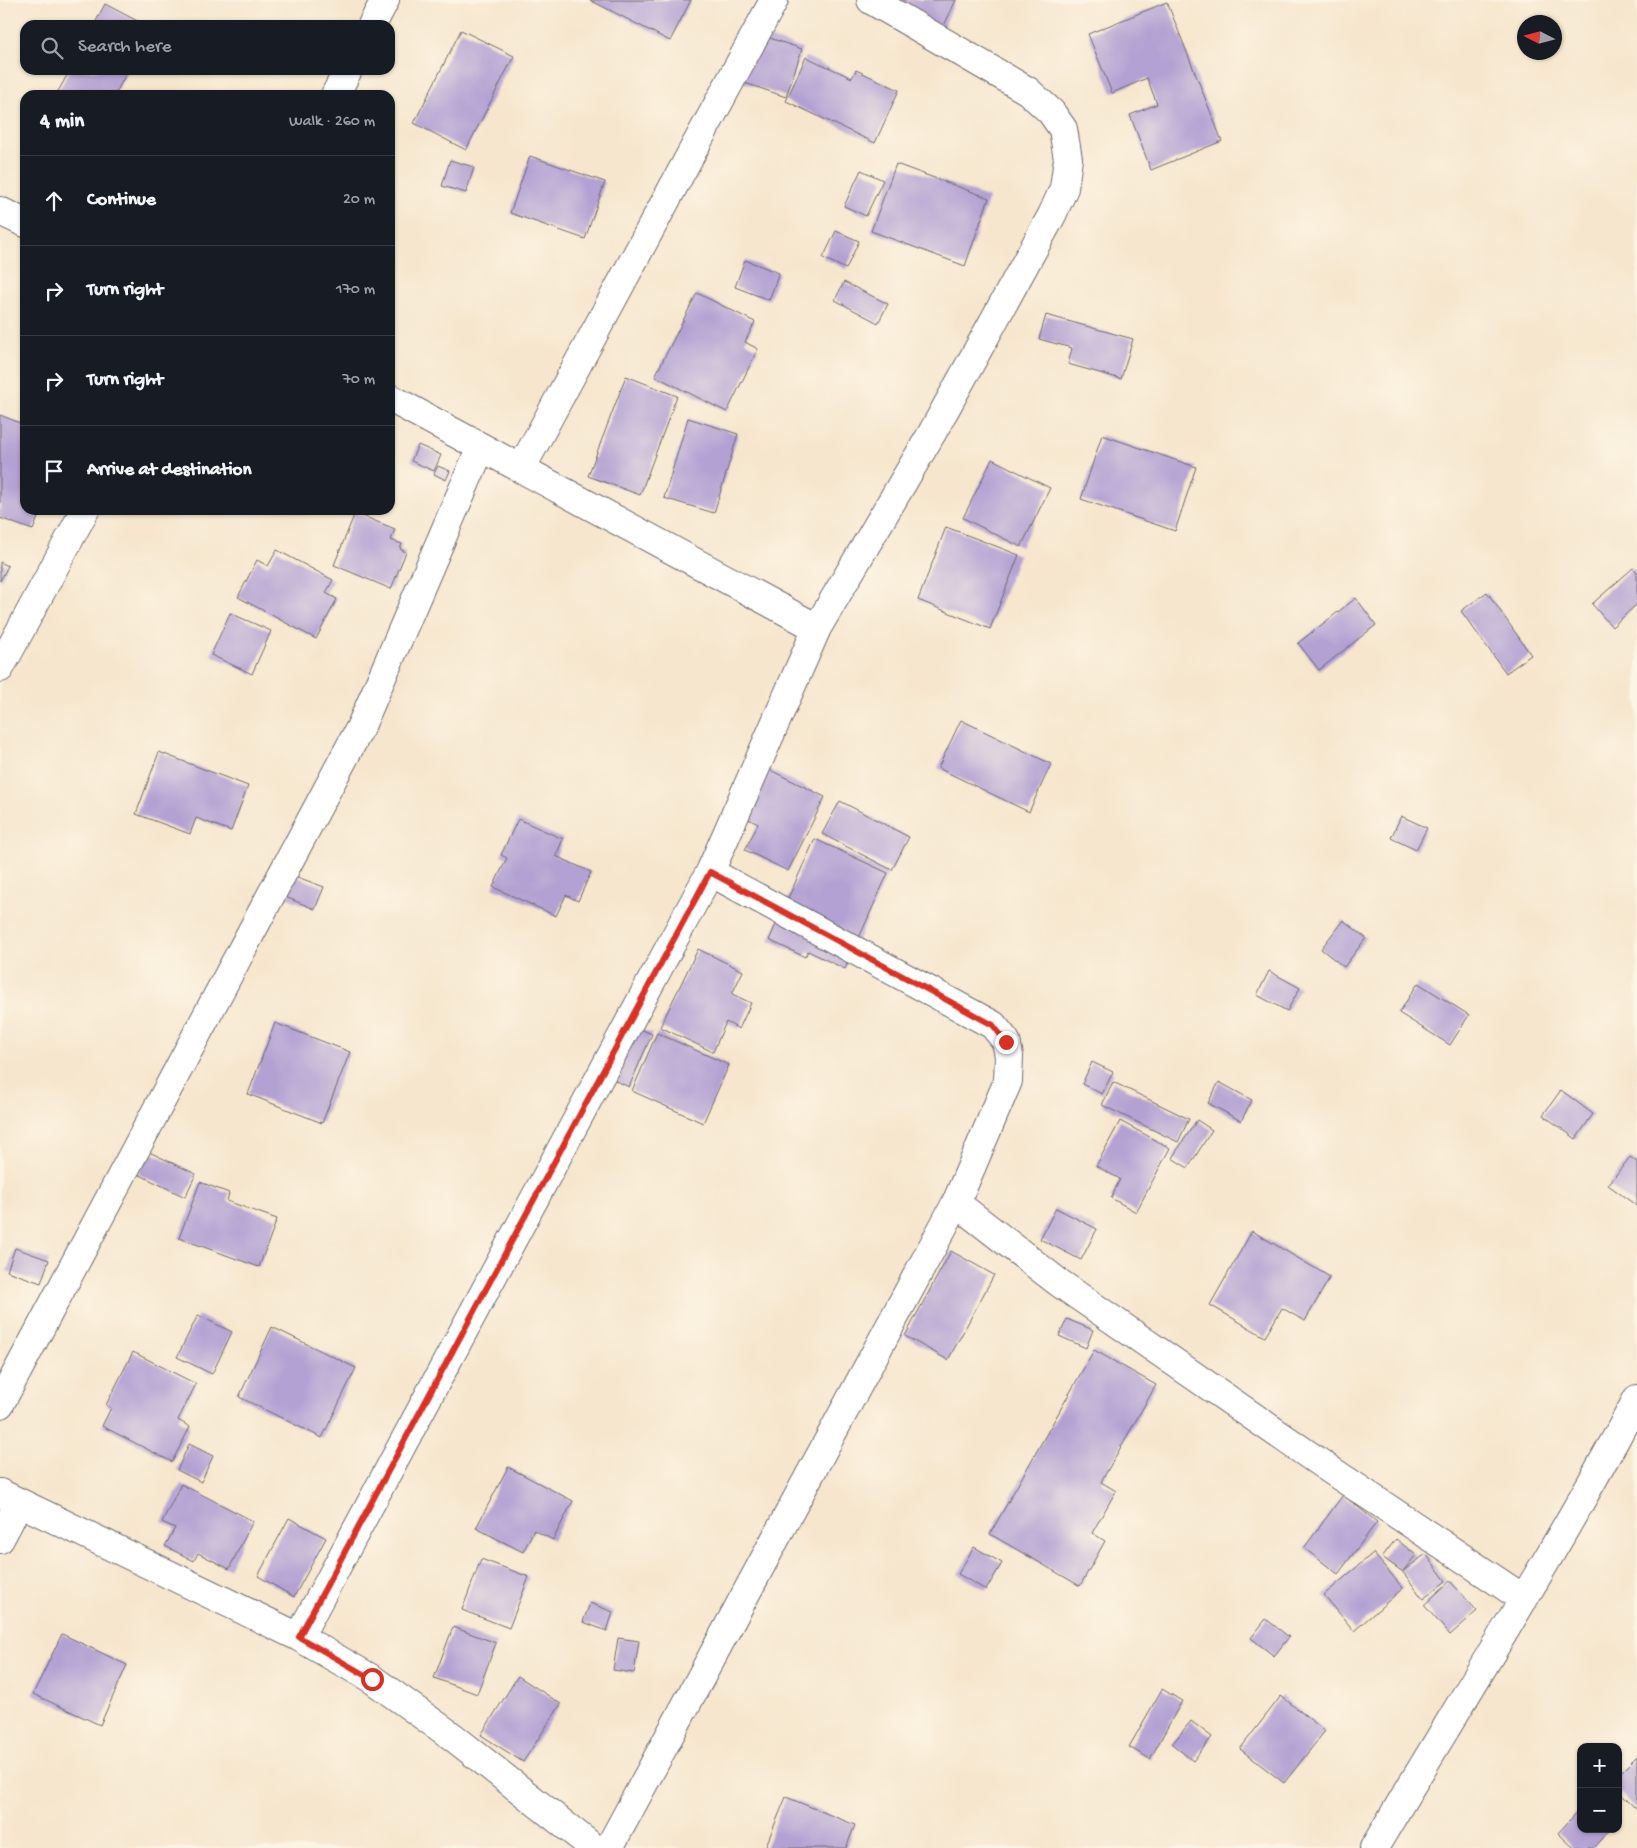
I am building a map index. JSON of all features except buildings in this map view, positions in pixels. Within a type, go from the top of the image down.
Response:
[{"type":"street","points":[[375,20],[385,0]]},
{"type":"street","points":[[521,469],[774,0]]},
{"type":"street","points":[[299,1637],[710,872],[816,628],[932,432],[1052,214],[1064,188],[1068,159],[1063,129],[1050,112],[1028,91],[871,0]]},
{"type":"street","points":[[338,90],[345,75]]},
{"type":"street","points":[[0,211],[20,221]]},
{"type":"street","points":[[395,401],[816,628]]},
{"type":"street","points":[[0,1404],[361,726],[481,447]]},
{"type":"street","points":[[0,668],[81,515]]},
{"type":"street","points":[[609,1848],[956,1203],[1008,1081],[1009,1056],[1006,1042],[993,1025],[710,872]]},
{"type":"street","points":[[956,1203],[1058,1282],[1329,1469],[1524,1600]]},
{"type":"street","points":[[1374,1848],[1524,1600],[1637,1399]]},
{"type":"street","points":[[0,1540],[9,1498],[299,1637],[372,1679],[453,1737],[594,1848]]},
{"type":"route","points":[[372,1679],[299,1637],[710,872],[993,1025],[1006,1042]]}]
